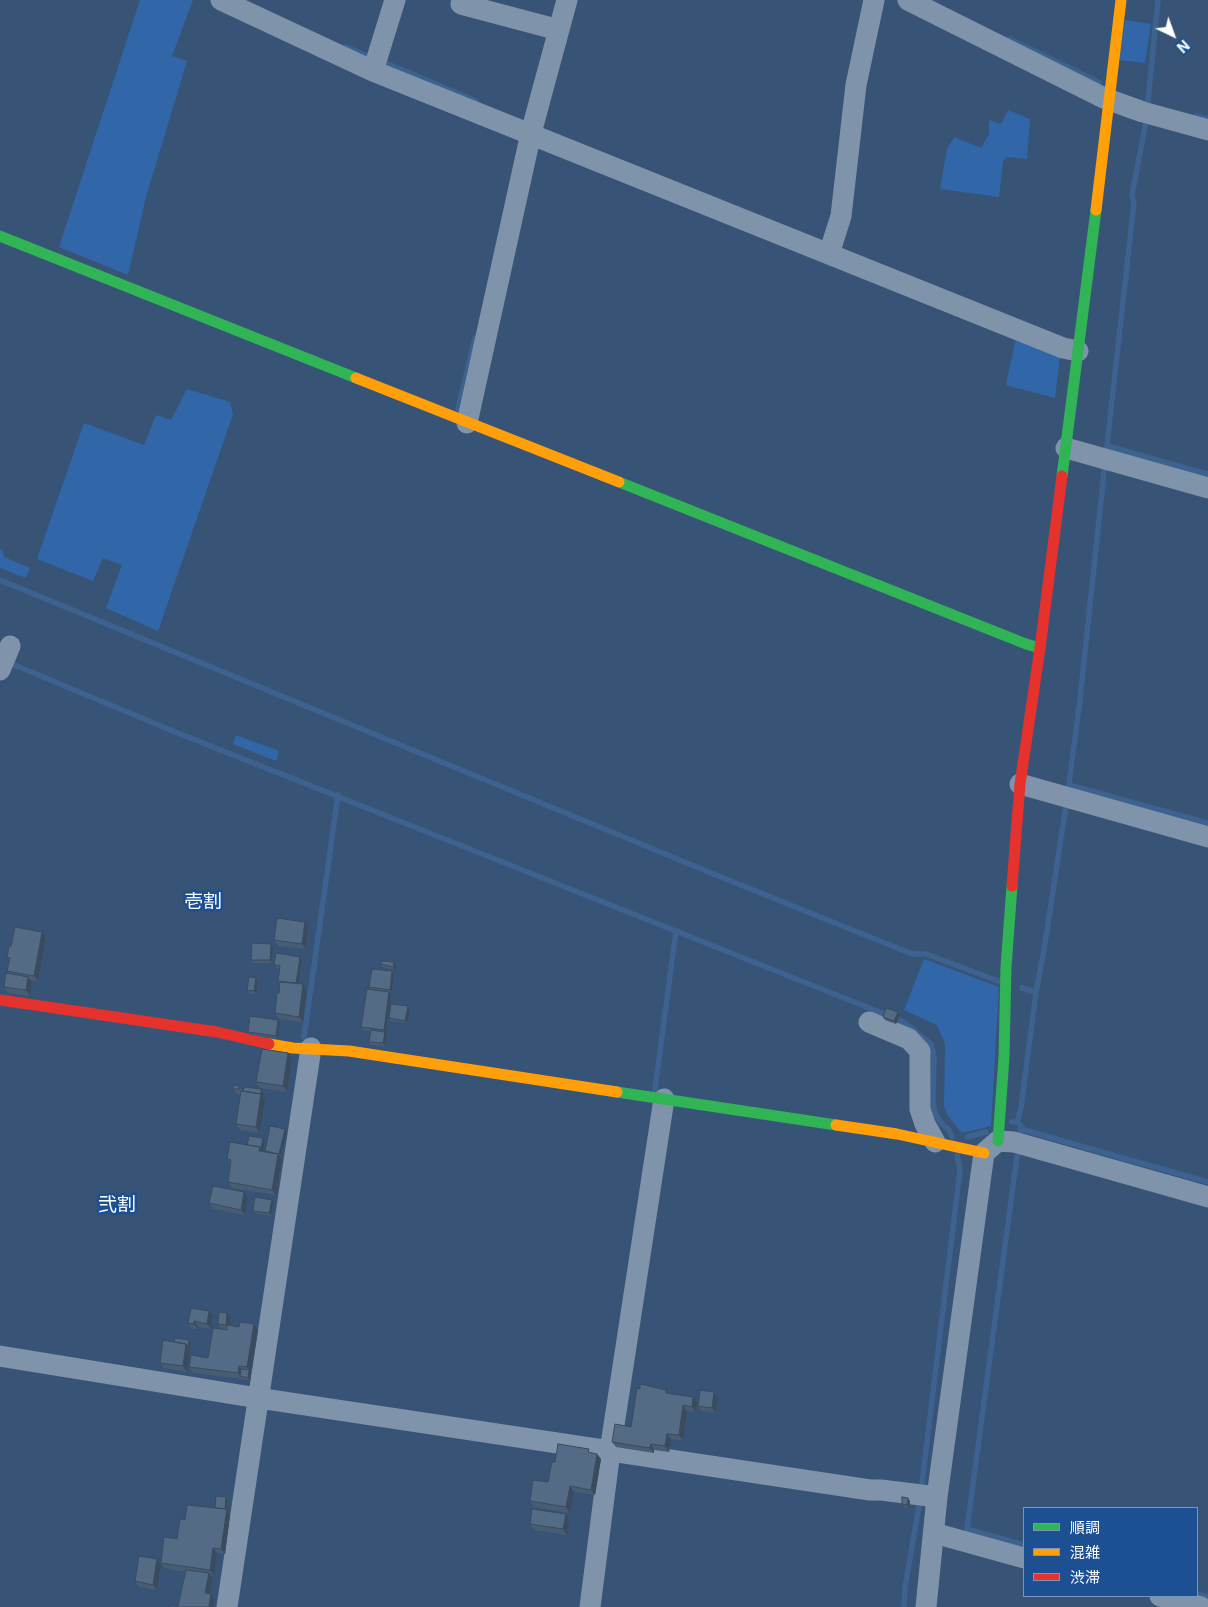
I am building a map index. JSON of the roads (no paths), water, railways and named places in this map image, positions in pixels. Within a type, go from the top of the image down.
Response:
[{"type":"street","points":[[221,0],[829,254],[1072,350]]},
{"type":"street","points":[[375,63],[395,0]]},
{"type":"street","points":[[468,416],[528,128],[567,0]]},
{"type":"street","points":[[829,254],[841,216],[856,85],[874,0]]},
{"type":"street","points":[[908,0],[1103,97],[1147,114],[1208,130]]},
{"type":"street","points":[[926,1607],[934,1533],[926,1496],[1005,1145],[1006,967],[1020,784],[1034,646],[1066,448],[1072,350],[1103,97],[1121,0]]},
{"type":"street","points":[[461,4],[559,30]]},
{"type":"street","points":[[0,236],[468,416],[1034,646]]},
{"type":"street","points":[[1066,448],[1208,488]]},
{"type":"street","points":[[1020,784],[1208,837]]},
{"type":"street","points":[[0,1000],[217,1032],[293,1048],[309,1055],[349,1050],[663,1105],[897,1134],[963,1149],[1005,1145],[1208,1197]]},
{"type":"street","points":[[869,1022],[909,1039],[920,1051],[920,1109],[925,1124],[940,1143]]},
{"type":"street","points":[[227,1607],[309,1055]]},
{"type":"street","points":[[590,1607],[610,1450],[663,1105]]},
{"type":"street","points":[[0,1356],[258,1398],[870,1490],[926,1496]]},
{"type":"street","points":[[934,1533],[1023,1558]]},
{"type":"street","points":[[1164,1597],[1201,1607]]},
{"type":"waterway","points":[[1106,454],[1134,203],[1132,195],[1146,121],[1158,0]]},
{"type":"waterway","points":[[1010,39],[1100,83]]},
{"type":"waterway","points":[[346,47],[372,58]]},
{"type":"waterway","points":[[381,61],[476,101]]},
{"type":"waterway","points":[[1196,116],[1208,119]]},
{"type":"waterway","points":[[458,409],[475,338]]},
{"type":"waterway","points":[[1107,446],[1208,474]]},
{"type":"waterway","points":[[1012,1122],[1017,1122],[1021,1108],[1036,992],[1068,792],[1080,699],[1105,463]]},
{"type":"waterway","points":[[0,580],[912,954],[926,954],[998,981]]},
{"type":"waterway","points":[[7,662],[173,731],[902,1021],[931,1044],[934,1057],[933,1101],[935,1113],[941,1123],[949,1130],[952,1137]]},
{"type":"waterway","points":[[1069,785],[1208,823]]},
{"type":"waterway","points":[[304,1037],[338,795]]},
{"type":"waterway","points":[[655,1089],[676,931]]},
{"type":"waterway","points":[[1022,988],[1036,992]]},
{"type":"waterway","points":[[1020,1125],[1024,1130],[1208,1182]]},
{"type":"waterway","points":[[1021,1126],[967,1529],[1023,1545]]},
{"type":"waterway","points":[[967,1137],[986,1132]]},
{"type":"waterway","points":[[921,1491],[960,1170],[957,1155]]},
{"type":"waterway","points":[[904,1607],[905,1587],[920,1500]]},
{"type":"waterway","points":[[1198,1594],[1208,1597]]},
{"type":"district","name":"壱割","points":[[203,902]]},
{"type":"district","name":"弐割","points":[[117,1205]]}]
